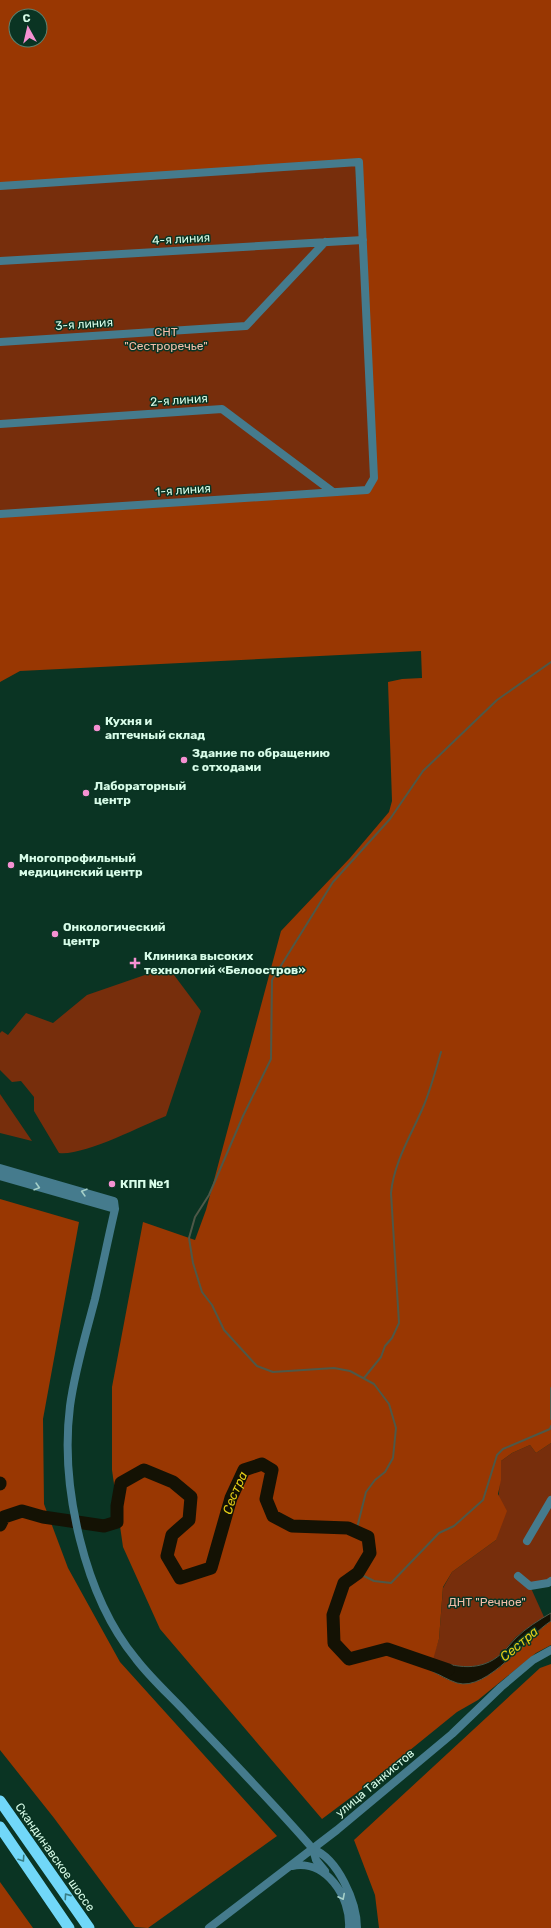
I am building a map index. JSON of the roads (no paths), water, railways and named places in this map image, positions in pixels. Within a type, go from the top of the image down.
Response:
[{"type":"highway","name":"Скандинавское шоссе","points":[[0,1802],[89,1928]]},
{"type":"highway","points":[[0,1826],[69,1928]]},
{"type":"street","points":[[0,186],[359,162],[363,240]]},
{"type":"street","name":"4-я линия","points":[[0,261],[363,240]]},
{"type":"street","name":"1-я линия","points":[[0,514],[367,490],[374,478],[363,240]]},
{"type":"street","name":"3-я линия","points":[[0,342],[246,326],[325,242]]},
{"type":"street","name":"2-я линия","points":[[0,424],[222,409],[333,492]]},
{"type":"street","points":[[0,1168],[114,1201],[115,1209],[79,1360],[70,1406],[69,1473],[72,1508],[79,1538],[95,1586],[116,1629],[135,1659],[264,1794],[313,1849],[316,1860],[345,1902],[348,1928]]},
{"type":"street","points":[[0,1176],[115,1209]]},
{"type":"street","points":[[526,1540],[551,1500]]},
{"type":"street","points":[[518,1576],[530,1586],[548,1583],[551,1581]]},
{"type":"street","name":"улица Танкистов","points":[[208,1928],[313,1849],[452,1734],[533,1660],[551,1650]]},
{"type":"street","points":[[327,1859],[326,1845],[329,1836]]},
{"type":"street","points":[[313,1849],[321,1852],[344,1881],[356,1910],[357,1928]]},
{"type":"street","points":[[290,1867],[302,1864],[309,1865],[328,1876]]},
{"type":"water","points":[[551,1613],[551,1621],[541,1628],[507,1661],[481,1679],[469,1684],[457,1683],[430,1670],[432,1659],[450,1665],[468,1667],[485,1664],[501,1654],[516,1638],[537,1621]]},
{"type":"waterway","points":[[356,1532],[366,1492],[375,1480],[385,1472],[393,1458],[396,1428],[389,1404],[374,1384],[350,1371],[334,1368],[273,1372],[257,1366],[224,1330],[212,1305],[202,1292],[193,1263],[189,1238],[195,1217],[209,1195],[243,1116],[271,1059],[272,980],[333,882],[390,819],[423,771],[497,700],[551,662]]},
{"type":"waterway","points":[[364,1378],[381,1357],[385,1346],[392,1338],[399,1323],[391,1193],[396,1170],[404,1148],[427,1099],[441,1052]]},
{"type":"waterway","points":[[551,1388],[551,1419]]},
{"type":"waterway","points":[[358,1573],[374,1581],[391,1583],[439,1533],[454,1526],[483,1500],[497,1455],[503,1449],[550,1429],[551,1426]]},
{"type":"waterway","name":"Сестра","points":[[0,1525],[4,1517],[22,1511],[43,1517],[104,1526],[117,1522],[117,1506],[121,1483],[144,1470],[173,1482],[191,1497],[189,1520],[172,1535],[167,1556],[180,1578],[211,1568],[231,1498],[244,1470],[262,1464],[272,1470],[266,1499],[273,1516],[292,1526],[348,1528],[368,1537],[370,1553],[358,1573],[344,1583],[333,1615],[334,1643],[349,1659],[387,1649],[448,1670]]},
{"type":"place","name":"Кухня и аптечный склад","points":[[97,728]]},
{"type":"place","name":"Здание по обращению с отходами","points":[[184,760]]},
{"type":"place","name":"Лабораторный центр","points":[[86,793]]},
{"type":"place","name":"Многопрофильный медицинский центр","points":[[11,865]]},
{"type":"place","name":"Онкологический центр","points":[[55,934]]},
{"type":"place","name":"Клиника высоких технологий «Белоостров»","points":[[135,963]]},
{"type":"place","name":"КПП №1","points":[[112,1184]]},
{"type":"park label","name":"СНТ \"Сестроречье\"","points":[[166,339]]},
{"type":"park label","name":"ДНТ \"Речное\"","points":[[487,1602]]}]
